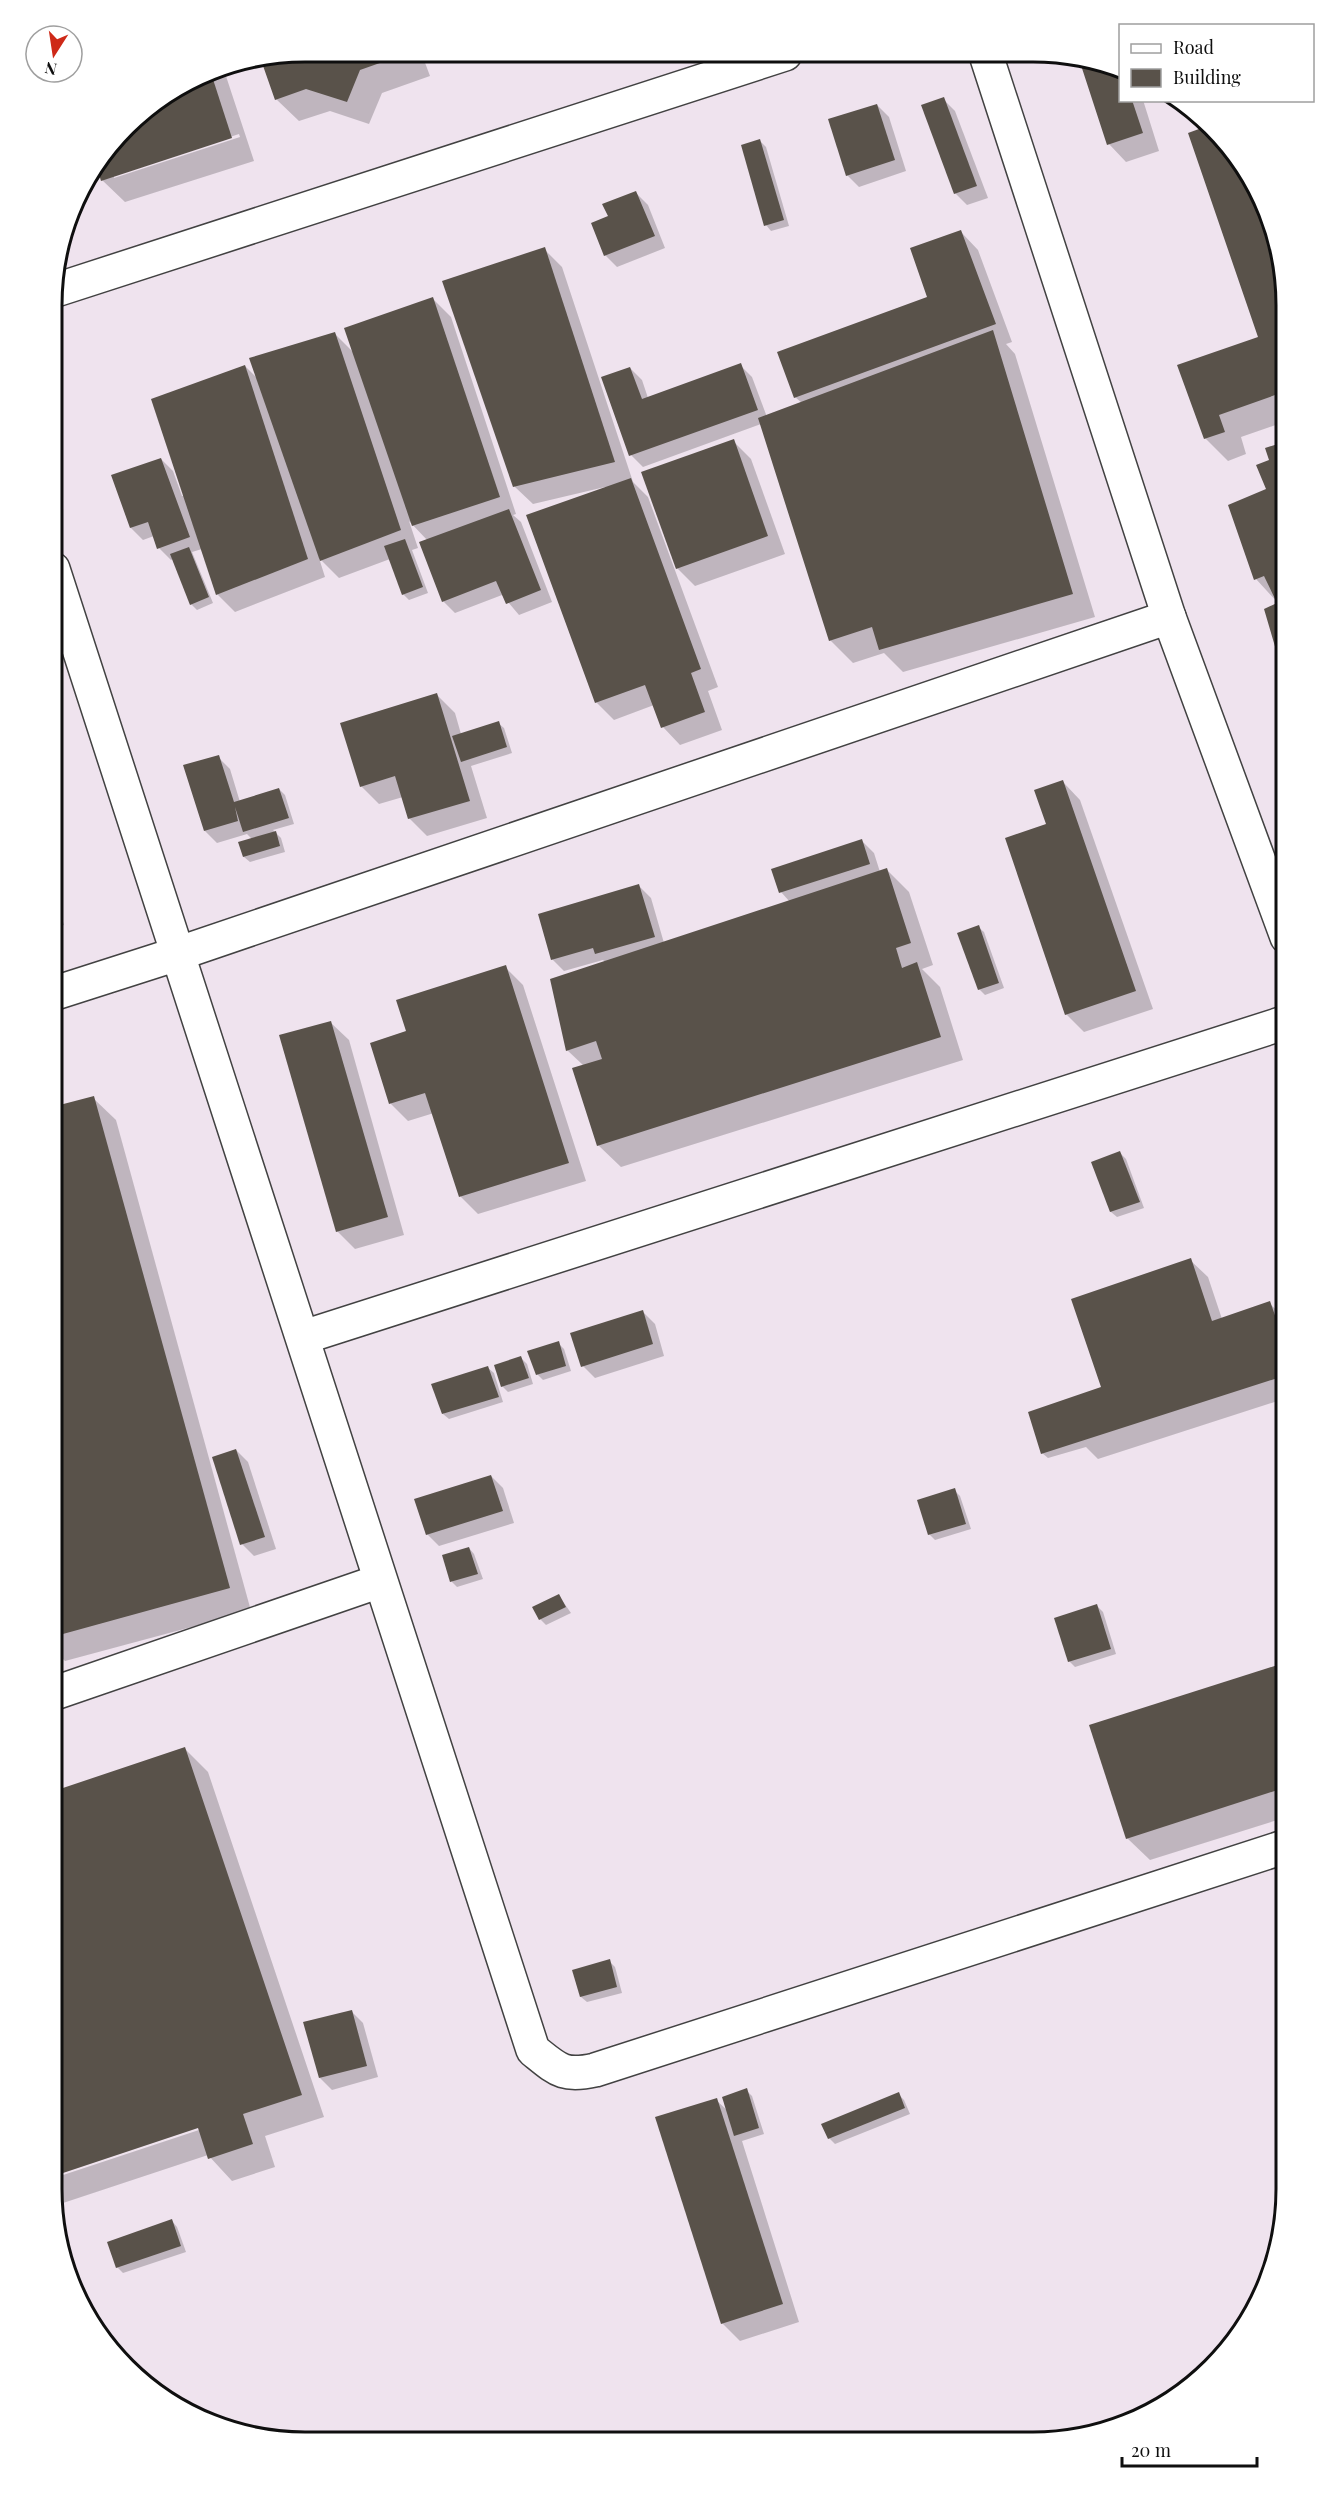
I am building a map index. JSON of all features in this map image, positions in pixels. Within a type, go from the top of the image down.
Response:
[{"type":"lane","points":[[62,288],[760,62]]},
{"type":"lane","points":[[988,62],[1169,617],[1276,907]]},
{"type":"lane","points":[[62,596],[180,953],[380,1581],[533,2050],[554,2067],[574,2074],[606,2066],[1276,1850]]},
{"type":"lane","points":[[62,991],[180,953],[1169,617]]},
{"type":"lane","points":[[304,1337],[1276,1026]]},
{"type":"lane","points":[[62,1691],[380,1581]]},
{"type":"shaded area","points":[[289,62],[1049,62],[1081,66],[1119,77],[1119,102],[1169,102],[1194,122],[1236,169],[1264,226],[1272,257],[1276,289],[1276,2204],[1272,2236],[1264,2267],[1236,2324],[1194,2371],[1169,2391],[1112,2419],[1081,2427],[1034,2432],[304,2432],[257,2427],[226,2419],[197,2406],[169,2391],[144,2371],[102,2324],[74,2267],[66,2236],[62,2204],[62,289],[66,257],[74,226],[102,169],[122,144],[144,122],[183,94],[226,74]]},
{"type":"building","points":[[289,62],[383,62],[360,70],[347,102],[306,89],[275,100],[263,65]]},
{"type":"building","points":[[1081,66],[1119,77],[1119,102],[1133,102],[1143,133],[1107,145]]},
{"type":"building","points":[[213,80],[232,138],[101,181],[99,174],[102,169],[144,122],[169,102]]},
{"type":"building","points":[[944,97],[977,186],[954,194],[921,105]]},
{"type":"building","points":[[877,104],[895,160],[846,176],[828,119]]},
{"type":"building","points":[[1200,128],[1236,169],[1244,183],[1264,226],[1272,257],[1276,289],[1276,395],[1219,415],[1225,432],[1204,439],[1177,365],[1258,337],[1188,133]]},
{"type":"building","points":[[760,139],[784,220],[764,226],[741,145]]},
{"type":"building","points":[[636,191],[655,236],[604,256],[591,223],[608,216],[602,204]]},
{"type":"building","points":[[961,230],[996,324],[794,398],[777,352],[927,297],[910,248]]},
{"type":"building","points":[[545,247],[615,462],[513,487],[442,281]]},
{"type":"building","points":[[433,297],[500,497],[412,526],[344,328]]},
{"type":"building","points":[[993,330],[1073,594],[879,650],[872,627],[829,641],[758,418]]},
{"type":"building","points":[[335,332],[401,530],[320,561],[249,358]]},
{"type":"building","points":[[741,363],[758,410],[629,456],[601,377],[630,367],[642,399]]},
{"type":"building","points":[[245,365],[308,559],[216,595],[151,399]]},
{"type":"building","points":[[734,439],[768,536],[676,569],[641,472]]},
{"type":"building","points":[[1276,444],[1276,601],[1264,576],[1254,580],[1228,505],[1266,489],[1256,465],[1269,460],[1265,448]]},
{"type":"building","points":[[161,458],[190,537],[157,549],[148,522],[130,528],[111,475]]},
{"type":"building","points":[[631,478],[701,669],[691,673],[705,712],[661,728],[645,685],[595,703],[526,515]]},
{"type":"building","points":[[509,509],[541,590],[506,604],[496,581],[442,602],[419,542]]},
{"type":"building","points":[[405,539],[423,587],[402,595],[384,546]]},
{"type":"building","points":[[189,547],[209,597],[190,605],[170,554]]},
{"type":"building","points":[[1276,603],[1276,650],[1264,609]]},
{"type":"building","points":[[437,693],[470,801],[408,819],[395,776],[360,787],[340,723]]},
{"type":"building","points":[[499,721],[507,747],[461,762],[452,736]]},
{"type":"building","points":[[219,755],[234,802],[279,788],[289,818],[243,832],[235,807],[238,821],[204,831],[183,765]]},
{"type":"building","points":[[1063,780],[1136,991],[1065,1015],[1005,838],[1046,824],[1034,790]]},
{"type":"building","points":[[276,831],[280,846],[243,857],[238,842]]},
{"type":"building","points":[[862,839],[870,864],[779,893],[771,869]]},
{"type":"building","points":[[887,868],[911,943],[896,948],[902,968],[917,962],[941,1037],[597,1146],[572,1068],[602,1059],[596,1041],[566,1051],[550,979]]},
{"type":"building","points":[[639,884],[655,937],[595,954],[593,948],[551,960],[538,914]]},
{"type":"building","points":[[979,925],[999,983],[978,990],[957,933]]},
{"type":"building","points":[[506,965],[569,1163],[459,1197],[425,1093],[389,1104],[370,1043],[406,1031],[396,1000]]},
{"type":"building","points":[[331,1021],[388,1217],[336,1232],[279,1035]]},
{"type":"building","points":[[94,1096],[230,1588],[62,1634],[62,1104]]},
{"type":"building","points":[[1120,1151],[1140,1202],[1110,1212],[1091,1162]]},
{"type":"building","points":[[1191,1258],[1212,1321],[1270,1301],[1276,1318],[1276,1379],[1041,1454],[1028,1412],[1101,1387],[1071,1299]]},
{"type":"building","points":[[643,1310],[653,1344],[581,1367],[570,1333]]},
{"type":"building","points":[[559,1341],[566,1366],[536,1375],[527,1351]]},
{"type":"building","points":[[521,1356],[529,1378],[501,1387],[494,1365]]},
{"type":"building","points":[[488,1366],[499,1397],[442,1414],[431,1384]]},
{"type":"building","points":[[236,1449],[265,1537],[240,1545],[212,1457]]},
{"type":"building","points":[[491,1475],[503,1511],[426,1535],[414,1499]]},
{"type":"building","points":[[955,1488],[966,1524],[928,1535],[917,1500]]},
{"type":"building","points":[[469,1547],[478,1574],[450,1582],[442,1555]]},
{"type":"building","points":[[559,1594],[566,1607],[539,1620],[532,1607]]},
{"type":"building","points":[[1097,1604],[1111,1649],[1068,1662],[1054,1618]]},
{"type":"building","points":[[1276,1666],[1276,1791],[1126,1839],[1089,1725]]},
{"type":"building","points":[[185,1747],[302,2095],[243,2114],[253,2144],[208,2159],[198,2128],[62,2173],[62,1788]]},
{"type":"building","points":[[610,1959],[617,1987],[580,1997],[572,1970]]},
{"type":"building","points":[[352,2010],[367,2066],[319,2078],[303,2022]]},
{"type":"building","points":[[747,2088],[759,2128],[734,2136],[722,2097]]},
{"type":"building","points":[[899,2092],[905,2108],[828,2139],[821,2124]]},
{"type":"building","points":[[717,2098],[783,2304],[721,2324],[655,2117]]},
{"type":"building","points":[[172,2219],[181,2246],[116,2268],[107,2242]]}]
